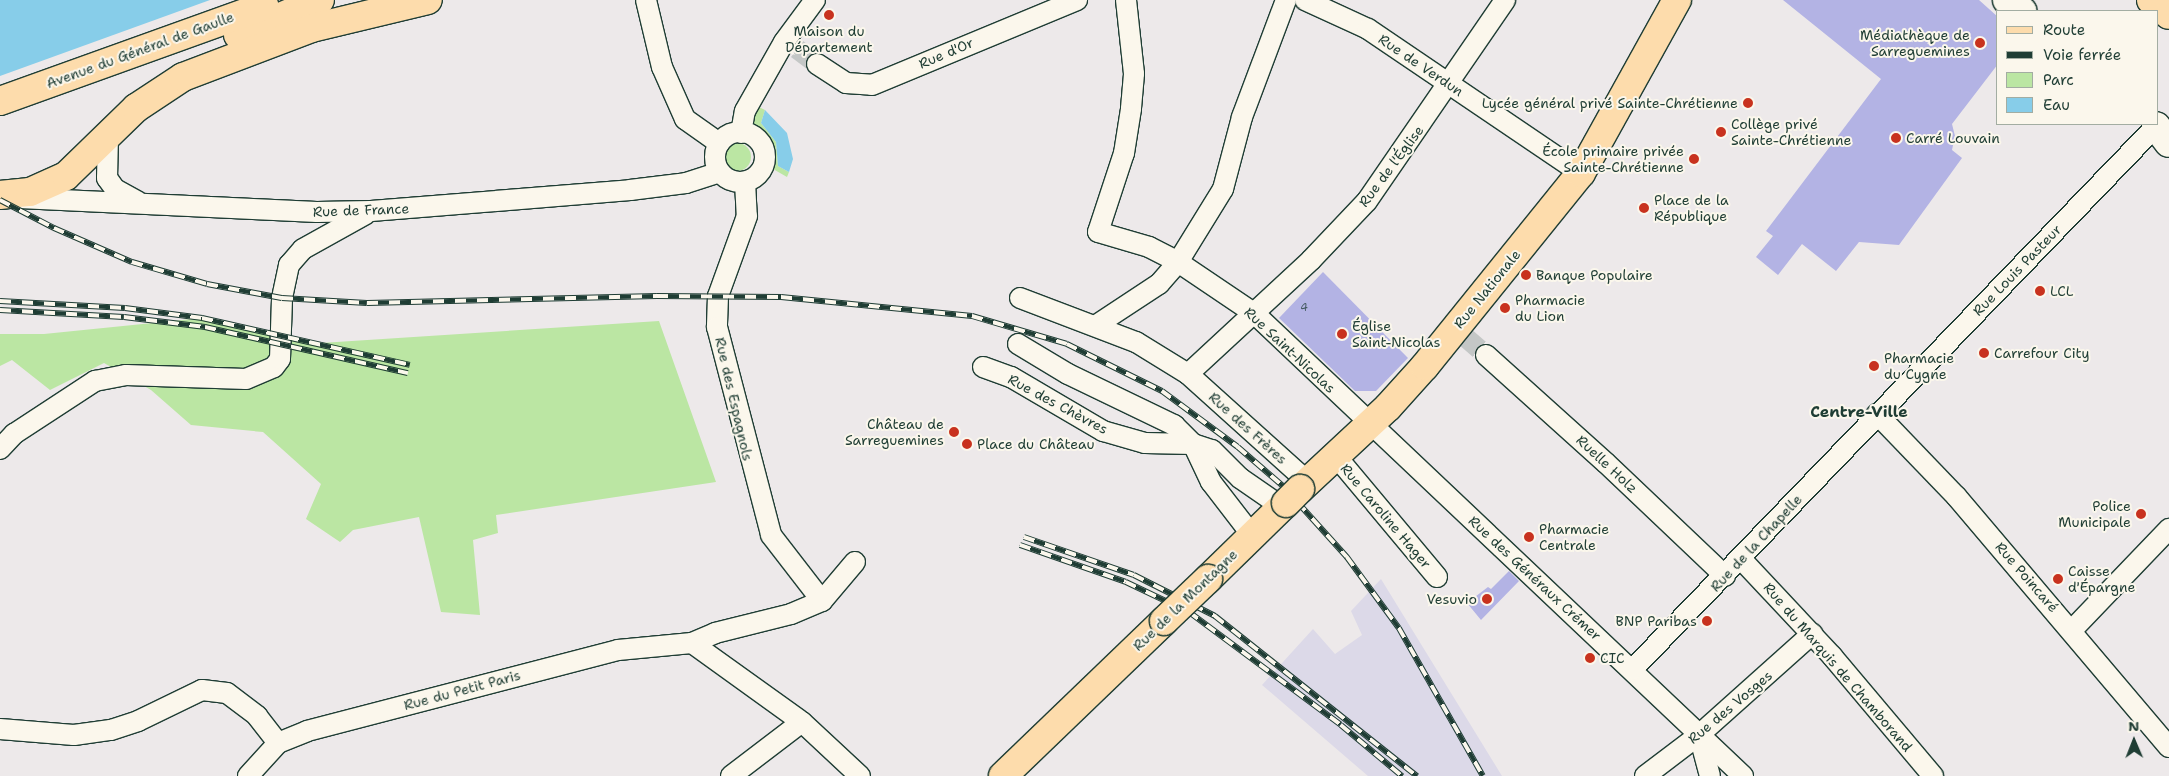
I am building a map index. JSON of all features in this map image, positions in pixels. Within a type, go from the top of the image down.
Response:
[{"type":"main road","name":"Avenue du Général de Gaulle","points":[[0,102],[282,0]]},
{"type":"main road","points":[[0,182],[38,174],[54,164],[127,91],[148,77],[320,0]]},
{"type":"main road","points":[[0,195],[30,192],[66,176],[146,101],[183,77],[246,50],[312,28],[428,0]]},
{"type":"main road","name":"Rue Nationale","points":[[1368,425],[1460,332],[1581,173],[1677,0]]},
{"type":"main road","points":[[2130,0],[2142,10]]},
{"type":"main road","points":[[2151,0],[2169,15]]},
{"type":"main road","points":[[2159,25],[2169,34]]},
{"type":"main road","name":"Rue de la Montagne","points":[[1003,776],[1368,425]]},
{"type":"street","points":[[646,0],[662,67],[686,119],[720,143]]},
{"type":"street","points":[[741,133],[745,111],[791,46],[815,0]]},
{"type":"street","name":"Rue d'Or","points":[[817,64],[846,83],[872,85],[1077,0]]},
{"type":"street","name":"Rue Saint-Nicolas","points":[[1126,0],[1134,74],[1131,109],[1124,153],[1098,232],[1149,247],[1178,262],[1255,314],[1368,425]]},
{"type":"street","points":[[1095,326],[1158,284],[1178,262],[1223,189],[1242,117],[1286,0]]},
{"type":"street","name":"Rue de Verdun","points":[[1305,0],[1368,29],[1449,86],[1581,173]]},
{"type":"street","name":"Rue de l'Église","points":[[1255,314],[1367,201],[1449,86],[1505,0]]},
{"type":"street","points":[[2007,0],[2021,10]]},
{"type":"street","name":"Rue Louis Pasteur","points":[[1877,414],[2162,126]]},
{"type":"street","points":[[741,133],[757,140],[764,156],[759,172],[744,182],[735,182],[719,172],[715,152],[720,143],[741,133]]},
{"type":"street","points":[[108,135],[107,178],[115,189],[142,204]]},
{"type":"street","name":"Rue de France","points":[[0,195],[142,204],[371,211],[630,190],[686,183],[719,172]]},
{"type":"street","name":"Rue des Espagnols","points":[[744,182],[747,216],[718,296],[717,327],[753,477],[771,535],[822,600]]},
{"type":"street","points":[[0,449],[14,434],[95,381],[126,375],[246,379],[274,367],[280,359],[282,298],[289,266],[303,249],[371,211]]},
{"type":"street","name":"Rue des Frères","points":[[1020,298],[1136,342],[1188,374],[1294,495]]},
{"type":"street","points":[[1188,374],[1255,314]]},
{"type":"street","name":"Rue des Chèvres","points":[[1018,344],[1068,374],[1174,425],[1193,444],[1211,482],[1252,535]]},
{"type":"street","name":"Ruelle Holz","points":[[1486,355],[1606,463],[1725,576]]},
{"type":"street","name":"Rue des Chèvres","points":[[983,367],[1011,377],[1104,431],[1144,443],[1193,444],[1212,450],[1240,478],[1294,495]]},
{"type":"street","name":"Rue de la Chapelle","points":[[1634,669],[1742,559],[1877,414]]},
{"type":"street","name":"Rue Poincaré","points":[[1877,414],[1916,451],[2073,630],[2169,747]]},
{"type":"street","name":"Rue des Généraux Crémer","points":[[1368,425],[1634,669],[1699,735],[1743,776]]},
{"type":"street","name":"Rue Caroline Hager","points":[[1335,456],[1437,577]]},
{"type":"street","points":[[2073,630],[2169,529]]},
{"type":"street","name":"Rue du Marquis de Chamborand","points":[[1742,559],[1812,634],[1924,773]]},
{"type":"street","name":"Rue du Petit Paris","points":[[248,776],[278,743],[307,731],[608,653],[692,643],[791,614],[822,600],[855,562]]},
{"type":"street","name":"Rue des Vosges","points":[[1645,776],[1699,735],[1812,634]]},
{"type":"street","points":[[692,643],[802,722],[860,776]]},
{"type":"street","points":[[0,729],[74,735],[111,730],[202,690],[227,693],[258,716],[278,743]]},
{"type":"street","points":[[731,776],[802,722]]},
{"type":"street","points":[[1699,735],[1710,776]]},
{"type":"shaded area","points":[[1381,579],[1502,776],[1368,776],[1262,685],[1313,629],[1335,654],[1362,635],[1351,611]]},
{"type":"green space","points":[[757,106],[765,110],[761,123],[776,142],[778,166],[789,172],[787,177],[773,169],[771,146],[752,124],[751,113]]},
{"type":"green space","points":[[737,143],[747,147],[751,157],[747,167],[737,171],[727,167],[723,157],[727,147]]},
{"type":"green space","points":[[202,318],[321,343],[659,321],[716,482],[496,515],[498,533],[473,540],[480,615],[441,612],[419,517],[353,530],[340,542],[306,519],[321,484],[263,432],[191,425],[151,390],[104,363],[50,390],[12,360],[0,366],[0,334],[44,334]]},
{"type":"water","points":[[0,0],[210,0],[0,76]]},
{"type":"water","points":[[765,110],[787,133],[793,159],[789,172],[778,166],[776,142],[761,123]]},
{"type":"building","name":"Carré Louvain","points":[[1783,0],[1979,0],[1996,15],[1996,67],[1952,124],[1955,136],[1952,150],[1962,158],[1899,245],[1859,242],[1836,271],[1802,244],[1778,275],[1756,257],[1773,236],[1766,231],[1881,79]]},
{"type":"building","name":"Église Saint-Nicolas","points":[[1323,272],[1408,358],[1376,391],[1355,391],[1279,318]]},
{"type":"building","name":"Vesuvio","points":[[1509,571],[1519,581],[1481,620],[1467,603],[1488,587],[1491,589]]},
{"type":"tunnel","points":[[797,49],[817,64]]},
{"type":"tunnel","points":[[1464,336],[1486,355]]},
{"type":"railway","points":[[0,200],[54,228],[132,262],[207,284],[282,298],[367,303],[657,296],[781,297],[972,316],[1067,344],[1162,391],[1238,447],[1283,486],[1347,557],[1399,628],[1483,776]]},
{"type":"railway","points":[[0,301],[125,308],[202,318],[410,365]]},
{"type":"railway","points":[[0,310],[124,317],[205,327],[408,373]]},
{"type":"railway","points":[[1024,537],[1134,575],[1215,616],[1417,776]]},
{"type":"railway","points":[[1020,545],[1126,582],[1189,612],[1341,725],[1402,776]]},
{"type":"place","name":"Maison du Département","points":[[829,15]]},
{"type":"place","name":"Médiathèque de Sarreguemines","points":[[1980,43]]},
{"type":"place","name":"Lycée général privé Sainte-Chrétienne","points":[[1748,103]]},
{"type":"place","name":"Collège privé Sainte-Chrétienne","points":[[1721,132]]},
{"type":"place","name":"Carré Louvain","points":[[1896,138]]},
{"type":"place","name":"École primaire privée Sainte-Chrétienne","points":[[1694,159]]},
{"type":"place","name":"Place de la République","points":[[1644,208]]},
{"type":"place","name":"Banque Populaire","points":[[1526,275]]},
{"type":"place","name":"LCL","points":[[2040,291]]},
{"type":"place","name":"Pharmacie du Lion","points":[[1505,308]]},
{"type":"place","name":"Église Saint-Nicolas","points":[[1342,334]]},
{"type":"place","name":"Carrefour City","points":[[1984,353]]},
{"type":"place","name":"Pharmacie du Cygne","points":[[1874,366]]},
{"type":"place","name":"Château de Sarreguemines","points":[[954,432]]},
{"type":"place","name":"Place du Château","points":[[967,444]]},
{"type":"place","name":"Police Municipale","points":[[2141,514]]},
{"type":"place","name":"Pharmacie Centrale","points":[[1529,537]]},
{"type":"place","name":"Caisse d'Épargne","points":[[2058,579]]},
{"type":"place","name":"Vesuvio","points":[[1487,599]]},
{"type":"place","name":"BNP Paribas","points":[[1707,621]]},
{"type":"place","name":"CIC","points":[[1590,658]]},
{"type":"district","name":"Centre-Ville","points":[[1859,412]]}]
